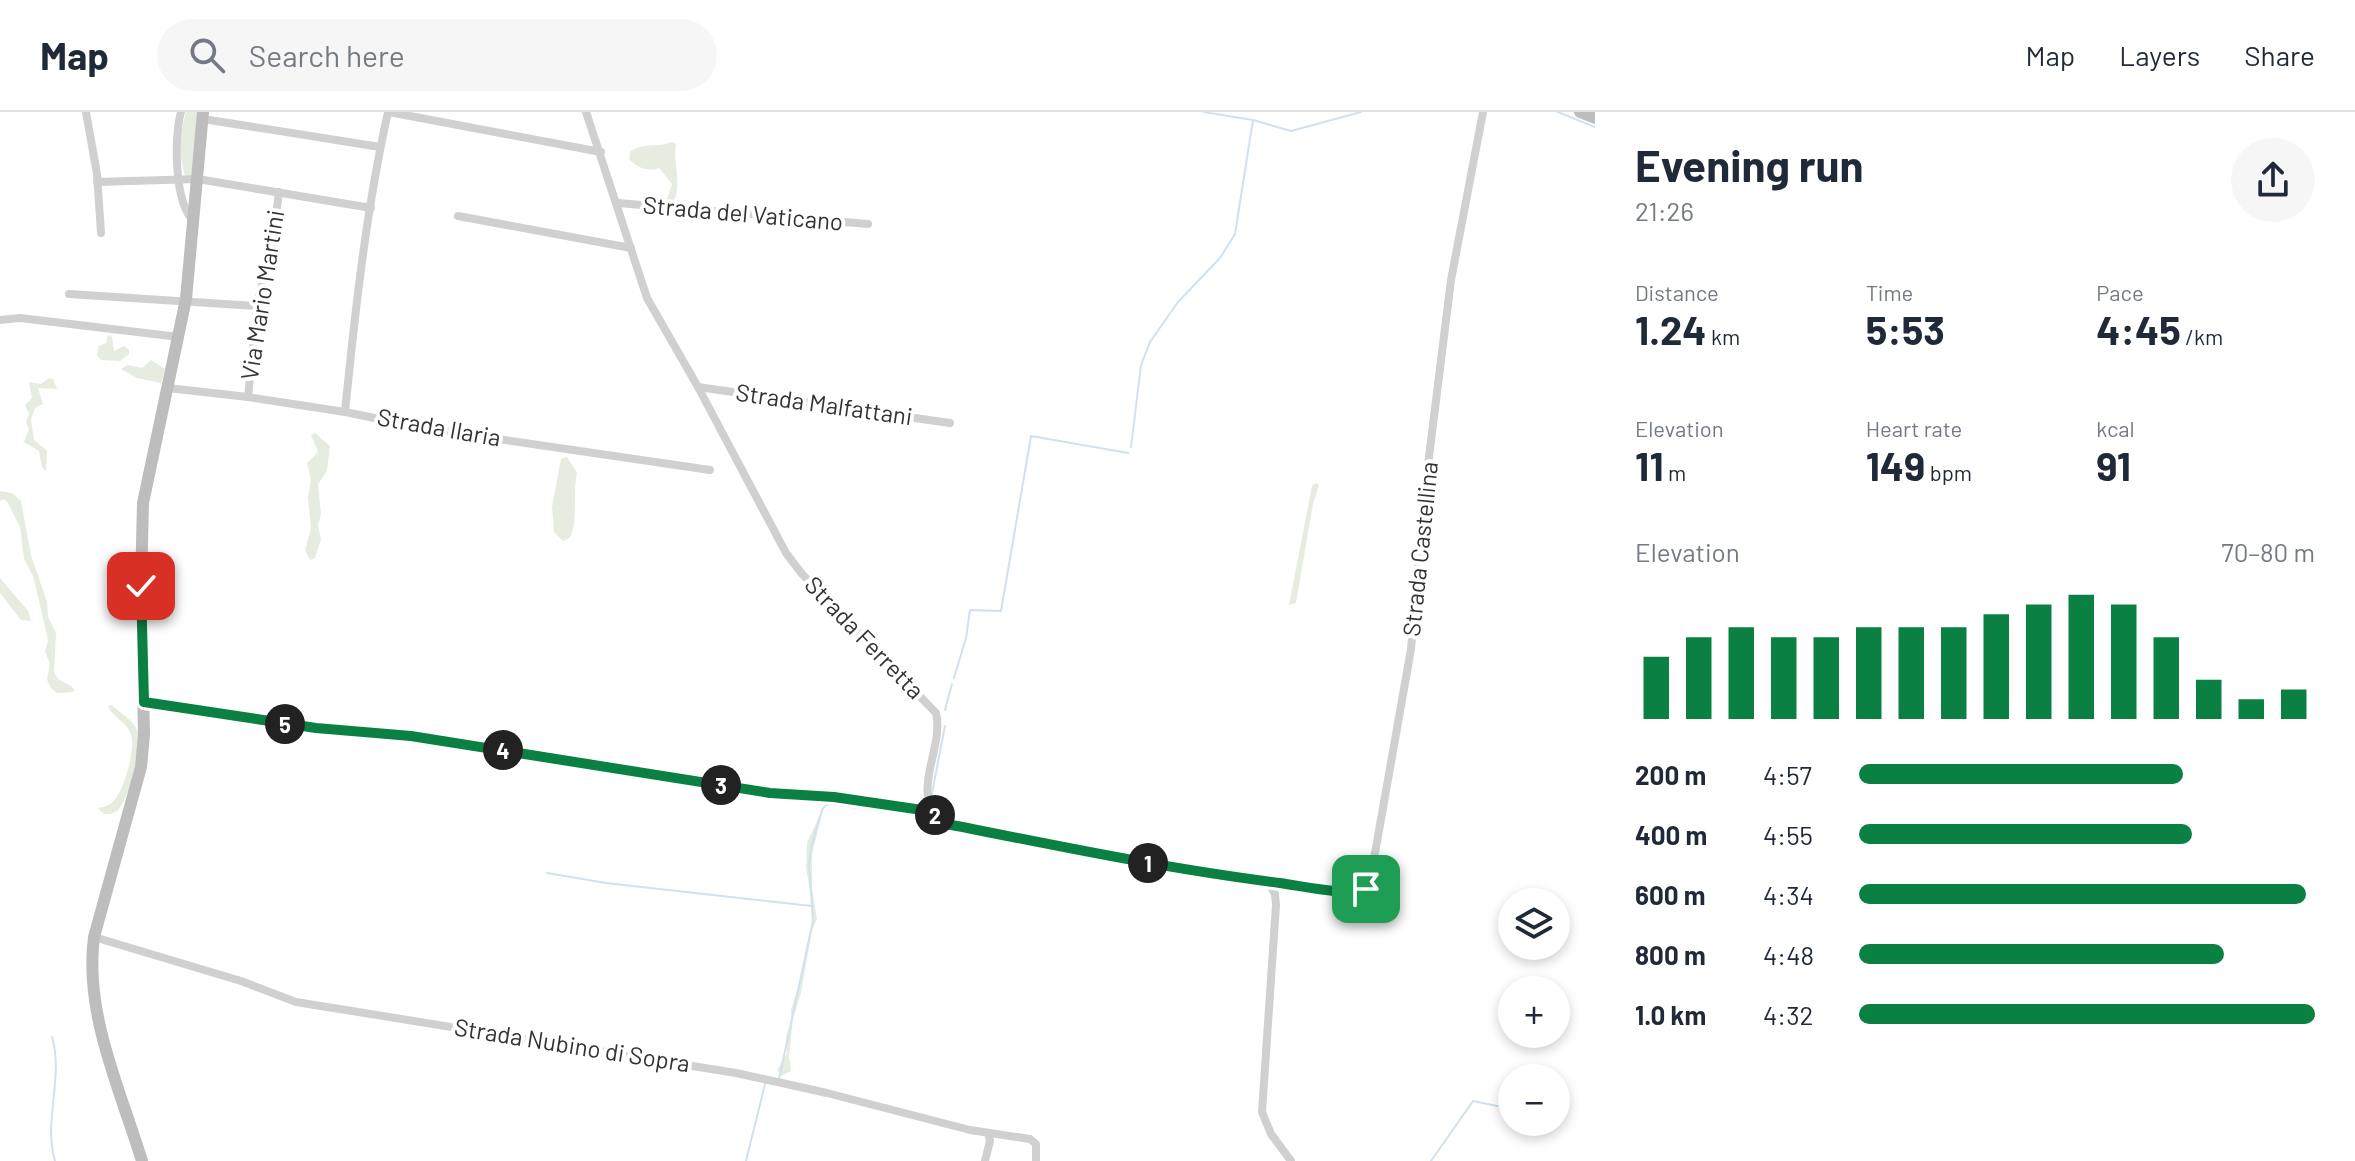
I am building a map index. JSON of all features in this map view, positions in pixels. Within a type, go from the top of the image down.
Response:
[{"type":"street","points":[[86,112],[101,233]]},
{"type":"street","points":[[181,112],[176,138],[180,178],[186,212],[194,221]]},
{"type":"street","points":[[345,412],[356,307],[388,112],[601,152]]},
{"type":"street","name":"Strada Ferretta","points":[[586,112],[647,298],[786,553],[802,574],[936,713],[939,726],[926,790],[929,807]]},
{"type":"street","name":"Strada Castellina","points":[[1269,883],[1356,891],[1366,889],[1371,876],[1411,649],[1425,489],[1451,280],[1483,112]]},
{"type":"street","points":[[1580,112],[1595,118]]},
{"type":"street","points":[[142,1161],[94,1002],[91,977],[94,937],[141,767],[144,702],[141,586],[143,503],[186,299],[203,115],[380,147]]},
{"type":"street","points":[[97,182],[198,179],[371,208]]},
{"type":"street","name":"Via Mario Martini","points":[[248,397],[257,306],[271,255],[279,192]]},
{"type":"street","name":"Strada del Vaticano","points":[[618,203],[868,224]]},
{"type":"street","points":[[458,216],[631,248]]},
{"type":"street","points":[[69,294],[186,299],[257,306]]},
{"type":"street","points":[[0,320],[20,318],[179,337]]},
{"type":"street","name":"Strada Malfattani","points":[[698,387],[950,423]]},
{"type":"street","name":"Strada Ilaria","points":[[168,388],[248,397],[423,428],[710,470]]},
{"type":"street","points":[[144,702],[316,728],[411,736],[770,793],[834,797],[922,810],[929,807],[936,817],[947,824],[1269,883],[1275,894]]},
{"type":"street","points":[[1287,884],[1275,894],[1262,1112],[1271,1134],[1291,1161]]},
{"type":"street","name":"Strada Nubino di Sopra","points":[[94,937],[219,974],[296,1002],[759,1077],[988,1133],[1033,1141],[1037,1148],[1036,1161]]},
{"type":"street","points":[[985,1161],[990,1141],[988,1133]]},
{"type":"shaded area","points":[[186,112],[198,112],[191,176],[185,175],[181,151]]},
{"type":"shaded area","points":[[672,142],[676,144],[677,190],[672,204],[667,199],[672,184],[659,168],[643,168],[629,159],[630,152],[635,149]]},
{"type":"shaded area","points":[[108,335],[112,337],[114,351],[124,346],[129,350],[129,354],[120,361],[101,360],[97,355],[99,346],[106,343]]},
{"type":"shaded area","points":[[151,360],[165,369],[161,383],[137,378],[121,369],[128,365],[142,368]]},
{"type":"shaded area","points":[[49,378],[53,379],[57,389],[38,388],[43,404],[35,408],[31,420],[34,440],[47,451],[46,471],[42,467],[39,451],[24,442],[29,429],[26,422],[29,414],[25,405],[32,398],[29,382],[41,384]]},
{"type":"shaded area","points":[[315,433],[330,446],[327,471],[318,484],[321,539],[315,558],[310,560],[305,550],[311,528],[308,498],[311,479],[307,463],[318,452],[311,435]]},
{"type":"shaded area","points":[[567,457],[577,473],[572,533],[570,538],[563,541],[554,532],[552,507],[561,459]]},
{"type":"shaded area","points":[[1316,483],[1319,485],[1296,603],[1289,605],[1312,486]]},
{"type":"shaded area","points":[[0,491],[12,493],[21,501],[31,555],[47,602],[48,617],[56,633],[54,672],[58,679],[75,691],[57,693],[47,680],[50,664],[45,651],[48,641],[33,576],[24,559],[20,527],[7,501],[0,501]]},
{"type":"shaded area","points":[[0,578],[28,611],[31,621],[21,620],[0,593]]},
{"type":"shaded area","points":[[112,705],[134,724],[139,740],[125,798],[117,811],[104,814],[98,808],[115,800],[132,751],[129,731],[110,710],[108,706]]},
{"type":"shaded area","points":[[824,806],[812,854],[812,888],[817,919],[793,1019],[789,1056],[791,1071],[781,1076],[777,1070],[787,1053],[786,1037],[791,1010],[803,970],[812,921],[806,868],[807,843]]},
{"type":"waterway","points":[[1204,112],[1253,120],[1291,131],[1361,112]]},
{"type":"waterway","points":[[1558,112],[1595,127]]},
{"type":"waterway","points":[[1131,447],[1141,365],[1150,342],[1178,302],[1220,258],[1235,234],[1253,120]]},
{"type":"waterway","points":[[954,678],[966,638],[970,610],[1001,611],[1031,436],[1128,453]]},
{"type":"waterway","points":[[945,710],[952,684]]},
{"type":"waterway","points":[[933,802],[945,726]]},
{"type":"waterway","points":[[779,1079],[813,921],[809,864],[822,810],[831,804],[915,816],[928,814]]},
{"type":"waterway","points":[[547,873],[606,883],[812,906]]},
{"type":"waterway","points":[[52,1037],[56,1068],[51,1130],[55,1161]]},
{"type":"waterway","points":[[746,1161],[765,1084]]},
{"type":"waterway","points":[[1431,1161],[1473,1101],[1498,1106]]},
{"type":"route","points":[[141,586],[144,702],[316,728],[411,736],[770,793],[834,797],[922,810],[929,807],[936,817],[947,824],[1046,844],[1269,883],[1342,891],[1366,889]]}]
